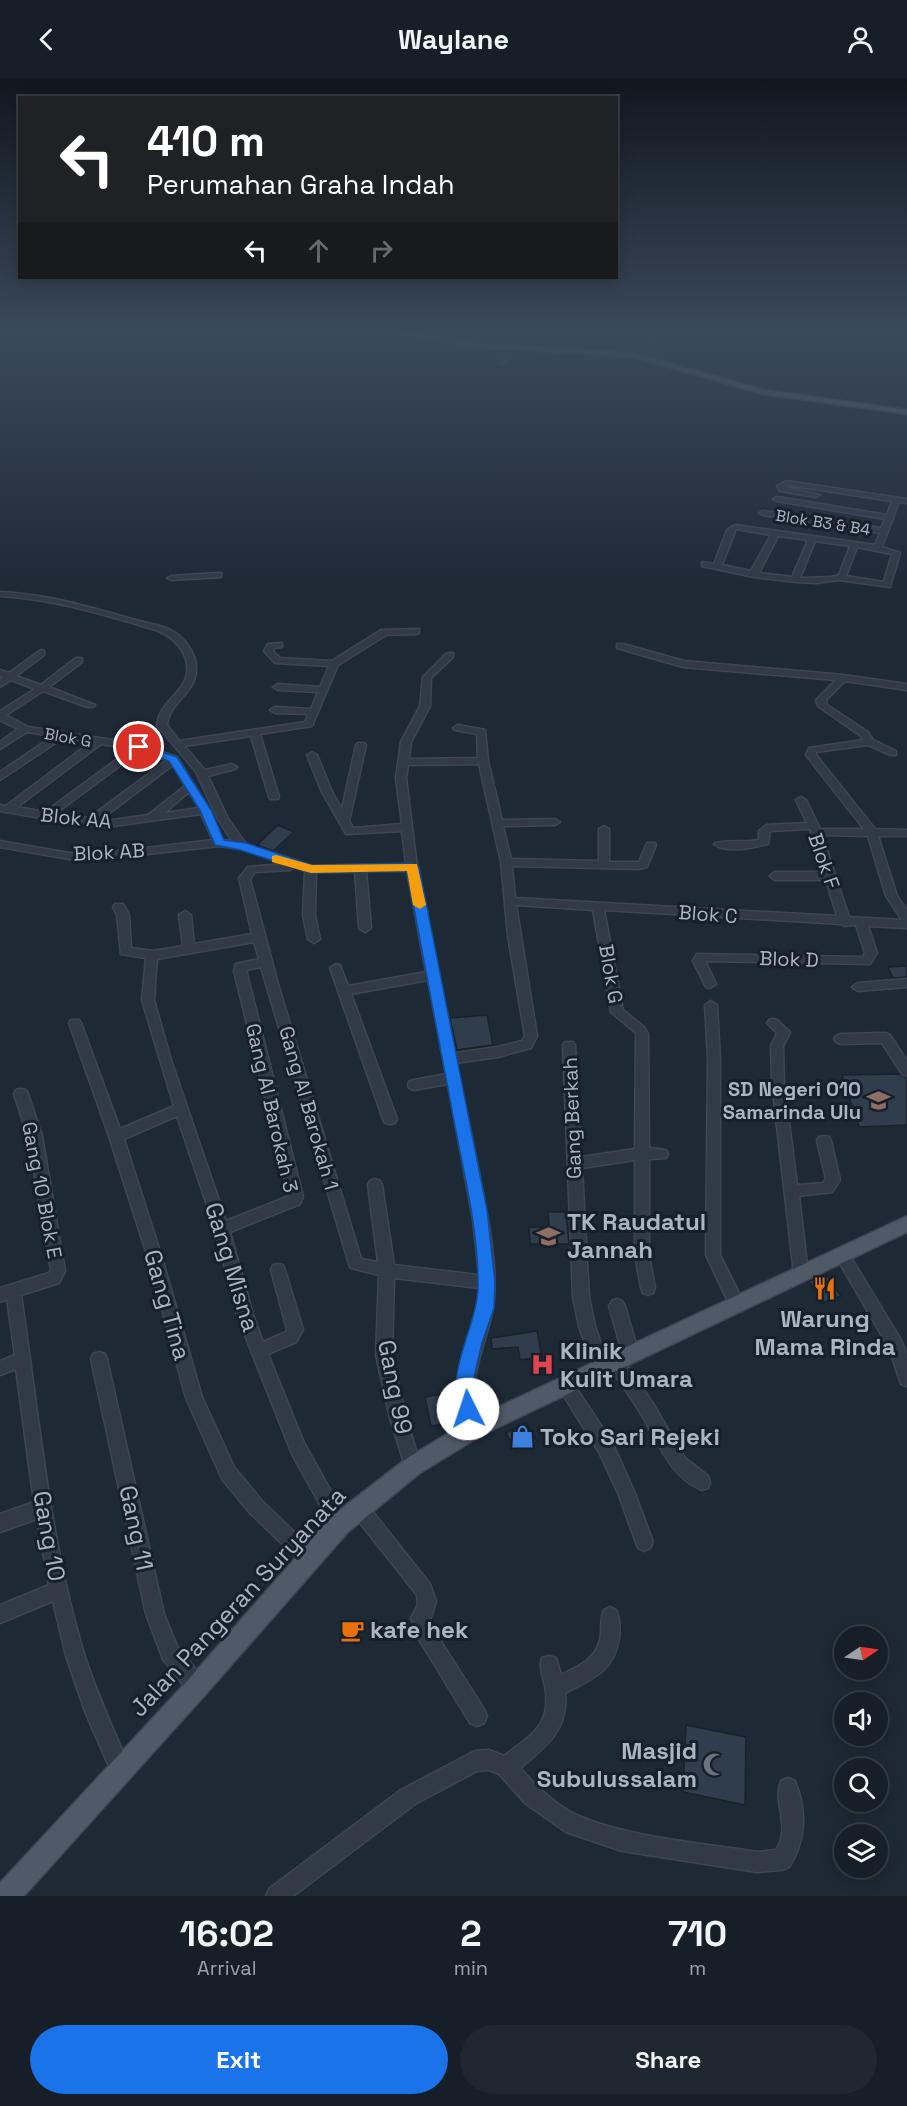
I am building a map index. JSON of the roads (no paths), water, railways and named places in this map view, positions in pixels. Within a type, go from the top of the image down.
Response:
[{"type":"main road","name":"Jalan Pangeran Suryanata","points":[[6,1896],[198,1687],[340,1524],[413,1466],[475,1428],[907,1224]]},
{"type":"street","points":[[816,495],[783,489],[781,486],[786,483],[907,501]]},
{"type":"street","points":[[880,546],[883,531],[896,499]]},
{"type":"street","points":[[777,500],[888,517]]},
{"type":"street","name":"Blok B3 & B4","points":[[762,513],[883,531]]},
{"type":"street","points":[[705,564],[717,567],[754,574],[795,580],[841,578],[887,585],[896,553],[880,546],[854,545],[735,527],[731,530],[717,567]]},
{"type":"street","points":[[754,574],[776,533]]},
{"type":"street","points":[[795,580],[812,539]]},
{"type":"street","points":[[841,578],[854,545]]},
{"type":"street","points":[[171,578],[218,575]]},
{"type":"street","points":[[0,594],[29,596],[106,611],[174,635],[187,652],[192,671],[190,681],[161,719],[164,729],[180,744],[202,774],[219,816],[242,846]]},
{"type":"street","points":[[279,645],[271,645],[268,651],[278,661],[334,664],[384,632],[416,631]]},
{"type":"street","points":[[620,646],[683,664],[843,678],[907,687]]},
{"type":"street","points":[[0,684],[41,653]]},
{"type":"street","points":[[450,655],[427,677],[425,706],[406,742],[401,778],[412,867],[479,1210],[487,1282],[485,1308],[465,1377],[468,1409],[475,1428]]},
{"type":"street","points":[[0,715],[44,687],[79,660]]},
{"type":"street","points":[[180,744],[309,724],[334,664]]},
{"type":"street","points":[[0,673],[90,705]]},
{"type":"street","points":[[843,678],[825,693],[821,700],[823,706],[865,734],[868,742]]},
{"type":"street","points":[[874,694],[876,682]]},
{"type":"street","points":[[278,687],[324,690]]},
{"type":"street","points":[[275,710],[315,712]]},
{"type":"street","name":"Blok G","points":[[0,715],[25,729],[139,747],[174,759]]},
{"type":"street","points":[[449,1059],[498,1053],[527,1045],[530,1039],[506,861],[483,761],[481,730],[458,728]]},
{"type":"street","points":[[0,746],[25,729]]},
{"type":"street","points":[[255,733],[274,797]]},
{"type":"street","points":[[0,777],[60,736]]},
{"type":"street","points":[[4,809],[97,742]]},
{"type":"street","points":[[893,753],[868,742],[820,748],[812,750],[811,755],[872,832],[892,896],[907,918]]},
{"type":"street","points":[[344,821],[361,745]]},
{"type":"street","points":[[46,816],[139,747]]},
{"type":"street","points":[[312,755],[327,792],[348,829],[354,832],[408,827]]},
{"type":"street","points":[[89,823],[174,759],[206,810],[219,843]]},
{"type":"street","points":[[404,762],[483,761]]},
{"type":"street","points":[[202,774],[232,767]]},
{"type":"street","name":"Blok AA","points":[[152,818],[191,786]]},
{"type":"street","name":"Blok F","points":[[801,800],[814,829],[845,922]]},
{"type":"street","name":"Blok AA","points":[[4,809],[89,823],[124,823],[206,810]]},
{"type":"street","points":[[497,823],[555,822]]},
{"type":"street","points":[[719,844],[756,845],[764,842],[764,831],[767,828],[907,833]]},
{"type":"street","points":[[604,829],[604,864]]},
{"type":"street","name":"Blok AB","points":[[0,844],[69,856],[103,856],[219,843],[242,846],[297,866]]},
{"type":"street","points":[[506,861],[643,865],[651,845]]},
{"type":"street","points":[[297,866],[311,869],[412,867]]},
{"type":"street","name":"Gang Al Barokah 1","points":[[297,866],[252,869],[244,878],[258,938],[267,962],[292,1057],[326,1162],[340,1219],[356,1264],[387,1271],[487,1282]]},
{"type":"street","points":[[311,869],[309,916],[314,939]]},
{"type":"street","points":[[360,869],[365,928]]},
{"type":"street","points":[[775,876],[829,876]]},
{"type":"street","name":"Blok C","points":[[510,901],[907,924]]},
{"type":"street","points":[[119,907],[123,915],[125,951],[153,955],[258,938]]},
{"type":"street","name":"Blok G","points":[[598,907],[617,1012],[641,1032],[641,1153]]},
{"type":"street","points":[[185,915],[189,950]]},
{"type":"street","name":"Blok D","points":[[710,984],[699,961],[701,957],[866,961],[870,958],[871,953],[861,923]]},
{"type":"street","name":"Gang Misna","points":[[153,955],[148,1000],[222,1229],[244,1315],[298,1448],[340,1524]]},
{"type":"street","name":"Gang Al Barokah 3","points":[[222,1229],[272,1210],[295,1200],[296,1197],[240,971],[240,967],[245,965],[267,962]]},
{"type":"street","points":[[336,968],[390,1119]]},
{"type":"street","points":[[343,991],[433,975]]},
{"type":"street","points":[[858,987],[907,983]]},
{"type":"street","points":[[711,1005],[714,1059],[713,1256],[736,1303]]},
{"type":"street","name":"Gang Tina","points":[[75,1023],[117,1136],[194,1398],[228,1473],[256,1507],[309,1558]]},
{"type":"street","points":[[773,1023],[784,1032],[777,1046],[778,1083],[801,1274]]},
{"type":"street","points":[[840,1039],[886,1038],[907,1071]]},
{"type":"street","name":"Gang Berkah","points":[[569,1045],[581,1297],[587,1326],[616,1362]]},
{"type":"street","points":[[414,1085],[453,1078]]},
{"type":"street","name":"Gang 10 Blok E","points":[[6,1293],[54,1278],[58,1271],[35,1136],[21,1094]]},
{"type":"street","points":[[117,1136],[182,1108]]},
{"type":"street","points":[[790,1191],[827,1188],[831,1184],[833,1180],[824,1141]]},
{"type":"street","points":[[641,1153],[642,1255],[648,1288]]},
{"type":"street","points":[[574,1164],[641,1153],[661,1155]]},
{"type":"street","name":"Gang 99","points":[[375,1185],[387,1271],[384,1355],[398,1418],[413,1466]]},
{"type":"street","points":[[842,1255],[902,1344],[907,1378]]},
{"type":"street","points":[[259,1351],[291,1337],[295,1330],[278,1270]]},
{"type":"street","name":"Gang 10","points":[[6,1293],[24,1359],[43,1508],[58,1590],[83,1685],[98,1726],[121,1771]]},
{"type":"street","points":[[617,1306],[616,1362],[646,1407],[679,1464],[702,1482]]},
{"type":"street","points":[[0,1368],[24,1359]]},
{"type":"street","name":"Gang 11","points":[[99,1359],[155,1614],[170,1652],[198,1687]]},
{"type":"street","points":[[565,1384],[606,1448],[626,1491],[644,1542]]},
{"type":"street","points":[[0,1523],[43,1508]]},
{"type":"street","points":[[359,1508],[424,1590],[429,1601],[428,1609],[420,1618],[423,1630],[477,1716]]},
{"type":"street","points":[[0,1614],[58,1590]]},
{"type":"street","points":[[555,1688],[601,1663],[608,1654],[610,1616]]},
{"type":"street","points":[[506,1767],[553,1728],[558,1711],[549,1665]]},
{"type":"street","points":[[276,1896],[408,1797],[475,1761],[489,1760],[506,1767],[532,1796],[573,1825],[622,1841],[757,1862],[783,1860],[792,1848],[794,1830],[788,1788]]},
{"type":"place","name":"SD Negeri 010 Samarinda Ulu","points":[[879,1100]]},
{"type":"place","name":"TK Raudatul Jannah","points":[[549,1236]]},
{"type":"place","name":"Warung Mama Rinda","points":[[825,1289]]},
{"type":"place","name":"Klinik Kulit Umara","points":[[542,1365]]},
{"type":"place","name":"Toko Sari Rejeki","points":[[522,1437]]},
{"type":"place","name":"kafe hek","points":[[352,1630]]},
{"type":"place","name":"Masjid Subulussalam","points":[[715,1765]]}]
